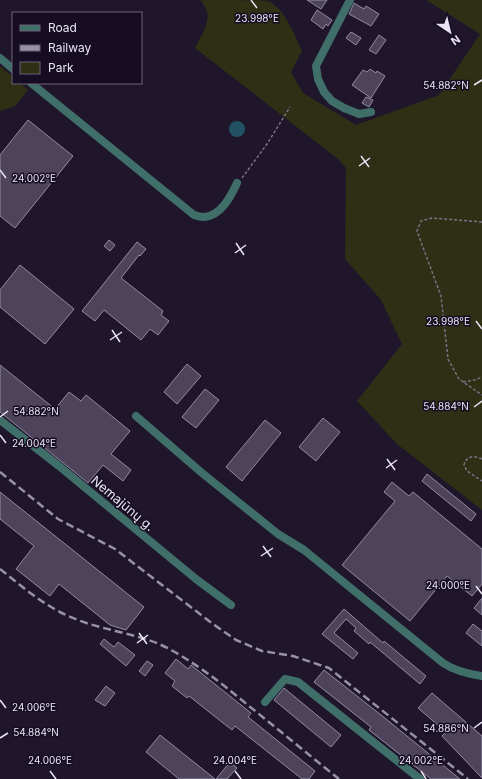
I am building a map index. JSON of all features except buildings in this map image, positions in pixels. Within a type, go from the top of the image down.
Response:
[{"type":"street","points":[[350,0],[316,66],[318,79],[324,92],[332,101],[359,114],[371,112]]},
{"type":"street","points":[[0,58],[12,68]]},
{"type":"street","points":[[32,84],[194,215],[205,217],[214,213],[231,196],[237,183]]},
{"type":"street","points":[[136,416],[243,506],[278,534],[304,550],[443,663],[464,673],[482,676]]},
{"type":"street","name":"Nemajūnų g.","points":[[0,420],[59,466],[196,579],[231,605]]},
{"type":"street","points":[[265,702],[284,679],[298,682],[420,779]]},
{"type":"path","points":[[237,183],[267,144],[290,107]]},
{"type":"path","points":[[482,222],[432,218],[421,221],[417,231],[441,296],[448,359],[459,379],[482,395]]},
{"type":"path","points":[[463,382],[482,377]]},
{"type":"path","points":[[482,459],[472,457],[468,458],[464,463],[467,470],[482,481]]},
{"type":"green space","points":[[200,0],[268,1],[274,5],[285,16],[302,51],[291,72],[303,93],[356,125],[439,95],[480,34],[426,0],[482,0],[482,510],[397,444],[357,401],[402,344],[381,300],[345,259],[346,168],[338,159],[195,48],[208,18],[205,6]]},
{"type":"green space","points":[[0,66],[12,76],[12,84],[21,84],[28,90],[15,106],[0,111]]},
{"type":"water","points":[[237,121],[243,123],[245,129],[243,135],[237,137],[231,135],[229,129],[231,123]]},
{"type":"railway","points":[[0,472],[58,519],[115,549],[236,640],[262,651],[293,656],[329,668],[468,779]]},
{"type":"railway","points":[[0,569],[37,598],[67,615],[90,624],[162,645],[183,657],[222,684],[339,779]]}]
